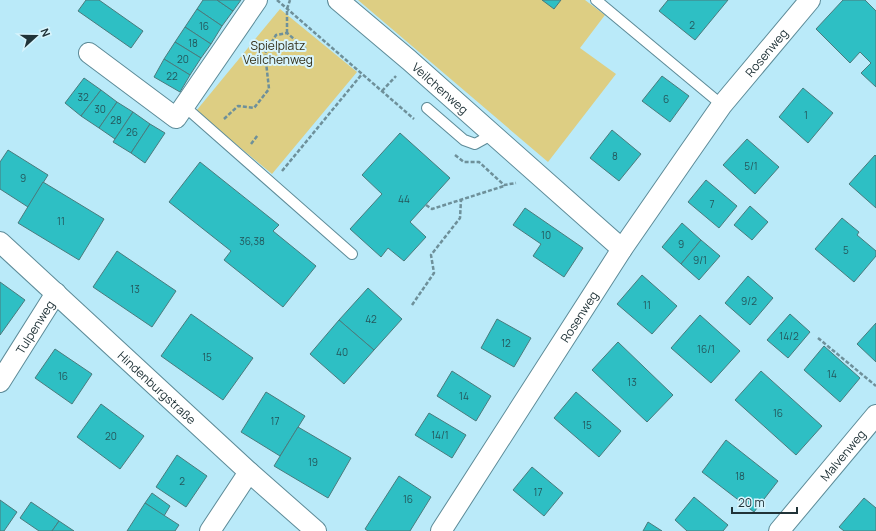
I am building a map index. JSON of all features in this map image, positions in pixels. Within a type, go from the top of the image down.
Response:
[{"type":"street","points":[[89,53],[176,118],[257,0]]},
{"type":"street","name":"Veilchenweg","points":[[338,0],[493,134],[622,249]]},
{"type":"street","name":"Rosenweg","points":[[441,531],[622,249],[722,105],[810,0]]},
{"type":"street","name":"Hindenburgstraße","points":[[0,242],[249,472],[316,531]]},
{"type":"street","name":"Tulpenweg","points":[[0,382],[56,293]]},
{"type":"street","name":"Malvenweg","points":[[779,531],[876,415]]},
{"type":"street","points":[[210,531],[249,472]]},
{"type":"lane","points":[[596,0],[722,105]]},
{"type":"lane","points":[[184,106],[352,254]]},
{"type":"lane","points":[[427,108],[464,140],[475,144],[493,134]]},
{"type":"path","points":[[277,0],[417,122]]},
{"type":"path","points":[[290,0],[286,9],[288,33],[306,49]]},
{"type":"path","points":[[212,130],[238,106],[254,108],[268,89],[265,53],[276,35],[288,33]]},
{"type":"path","points":[[271,183],[362,74]]},
{"type":"path","points":[[452,152],[464,162],[479,162],[504,186]]},
{"type":"path","points":[[426,205],[432,209],[504,186],[542,178]]},
{"type":"path","points":[[412,305],[434,273],[431,255],[460,218],[461,200]]},
{"type":"path","points":[[818,338],[876,386]]},
{"type":"green space","points":[[358,0],[585,0],[605,15],[580,48],[616,74],[548,162]]},
{"type":"green space","name":"Spielplatz Veilchenweg","points":[[280,9],[357,72],[272,174],[196,111]]},
{"type":"building","points":[[86,0],[99,0],[143,31],[131,48],[78,11]]},
{"type":"building","points":[[203,0],[217,0],[233,11],[222,26],[197,9]]},
{"type":"building","points":[[217,0],[241,0],[233,11]]},
{"type":"building","points":[[542,0],[561,0],[554,9]]},
{"type":"building","points":[[668,0],[728,0],[695,40],[659,11]]},
{"type":"building","points":[[843,0],[865,0],[876,11],[876,87],[861,73],[871,63],[860,52],[850,63],[816,29]]},
{"type":"building","points":[[197,9],[222,26],[211,44],[185,27]]},
{"type":"building","points":[[185,27],[211,44],[201,58],[175,42]]},
{"type":"building","points":[[175,42],[201,58],[190,75],[164,59]]},
{"type":"building","points":[[164,59],[190,75],[180,92],[154,77]]},
{"type":"building","points":[[662,76],[689,96],[670,122],[642,101]]},
{"type":"building","points":[[84,78],[101,90],[81,116],[65,103]]},
{"type":"building","points":[[803,88],[833,113],[808,143],[779,117]]},
{"type":"building","points":[[101,90],[117,102],[99,128],[81,116]]},
{"type":"building","points":[[117,102],[133,112],[115,139],[99,128]]},
{"type":"building","points":[[133,112],[150,124],[131,153],[113,142]]},
{"type":"building","points":[[150,124],[165,133],[145,163],[131,153]]},
{"type":"building","points":[[612,130],[641,154],[619,181],[590,158]]},
{"type":"building","points":[[400,133],[450,178],[410,222],[426,237],[404,261],[388,248],[381,257],[350,229],[382,194],[362,175]]},
{"type":"building","points":[[747,139],[779,167],[755,194],[723,165]]},
{"type":"building","points":[[8,150],[48,175],[28,207],[0,189],[0,162]]},
{"type":"building","points":[[875,155],[876,156],[876,208],[849,184]]},
{"type":"building","points":[[200,162],[279,225],[273,231],[316,266],[283,307],[224,260],[231,251],[169,202]]},
{"type":"building","points":[[706,180],[737,206],[719,228],[688,202]]},
{"type":"building","points":[[43,182],[104,219],[79,260],[18,223]]},
{"type":"building","points":[[750,206],[768,222],[752,240],[734,225]]},
{"type":"building","points":[[525,208],[583,248],[564,277],[533,256],[541,244],[513,225]]},
{"type":"building","points":[[842,218],[859,232],[857,235],[876,251],[876,256],[854,282],[815,249]]},
{"type":"building","points":[[682,223],[701,240],[681,264],[662,247]]},
{"type":"building","points":[[701,240],[720,256],[699,280],[681,264]]},
{"type":"building","points":[[117,251],[176,291],[152,327],[93,287]]},
{"type":"building","points":[[642,275],[677,306],[652,334],[617,304]]},
{"type":"building","points":[[748,276],[773,298],[750,325],[725,303]]},
{"type":"building","points":[[0,282],[25,300],[0,335]]},
{"type":"building","points":[[368,288],[402,319],[374,350],[339,320]]},
{"type":"building","points":[[191,314],[253,358],[223,400],[161,356]]},
{"type":"building","points":[[790,314],[810,332],[788,358],[767,340]]},
{"type":"building","points":[[700,315],[740,351],[711,383],[671,348]]},
{"type":"building","points":[[497,319],[531,338],[514,367],[481,348]]},
{"type":"building","points":[[339,320],[374,350],[344,384],[310,354]]},
{"type":"building","points":[[876,323],[876,362],[857,344]]},
{"type":"building","points":[[618,342],[673,395],[647,422],[592,370]]},
{"type":"building","points":[[824,346],[860,378],[840,402],[804,370]]},
{"type":"building","points":[[55,349],[92,374],[72,404],[35,378]]},
{"type":"building","points":[[452,371],[491,396],[476,421],[437,396]]},
{"type":"building","points":[[761,371],[822,426],[796,455],[735,400]]},
{"type":"building","points":[[266,392],[305,416],[280,456],[241,432]]},
{"type":"building","points":[[576,392],[621,431],[599,457],[554,418]]},
{"type":"building","points":[[101,404],[144,436],[120,469],[77,437]]},
{"type":"building","points":[[429,413],[466,435],[452,458],[415,435]]},
{"type":"building","points":[[298,427],[351,458],[328,498],[274,466]]},
{"type":"building","points":[[726,440],[778,481],[754,512],[702,472]]},
{"type":"building","points":[[177,455],[207,476],[186,507],[156,487]]},
{"type":"building","points":[[532,467],[563,493],[544,516],[513,490]]},
{"type":"building","points":[[399,476],[431,497],[410,531],[368,531],[365,529]]},
{"type":"building","points":[[152,493],[170,506],[164,516],[145,503]]},
{"type":"building","points":[[694,497],[728,525],[723,531],[687,531],[675,520]]},
{"type":"building","points":[[864,498],[876,508],[876,531],[844,531],[839,527]]},
{"type":"building","points":[[0,500],[17,512],[4,531],[0,531]]},
{"type":"building","points":[[31,502],[59,521],[52,531],[39,531],[20,518]]},
{"type":"building","points":[[145,503],[179,525],[175,531],[127,531]]},
{"type":"building","points":[[59,521],[74,531],[52,531]]},
{"type":"building","points":[[648,522],[662,531],[643,531]]}]
